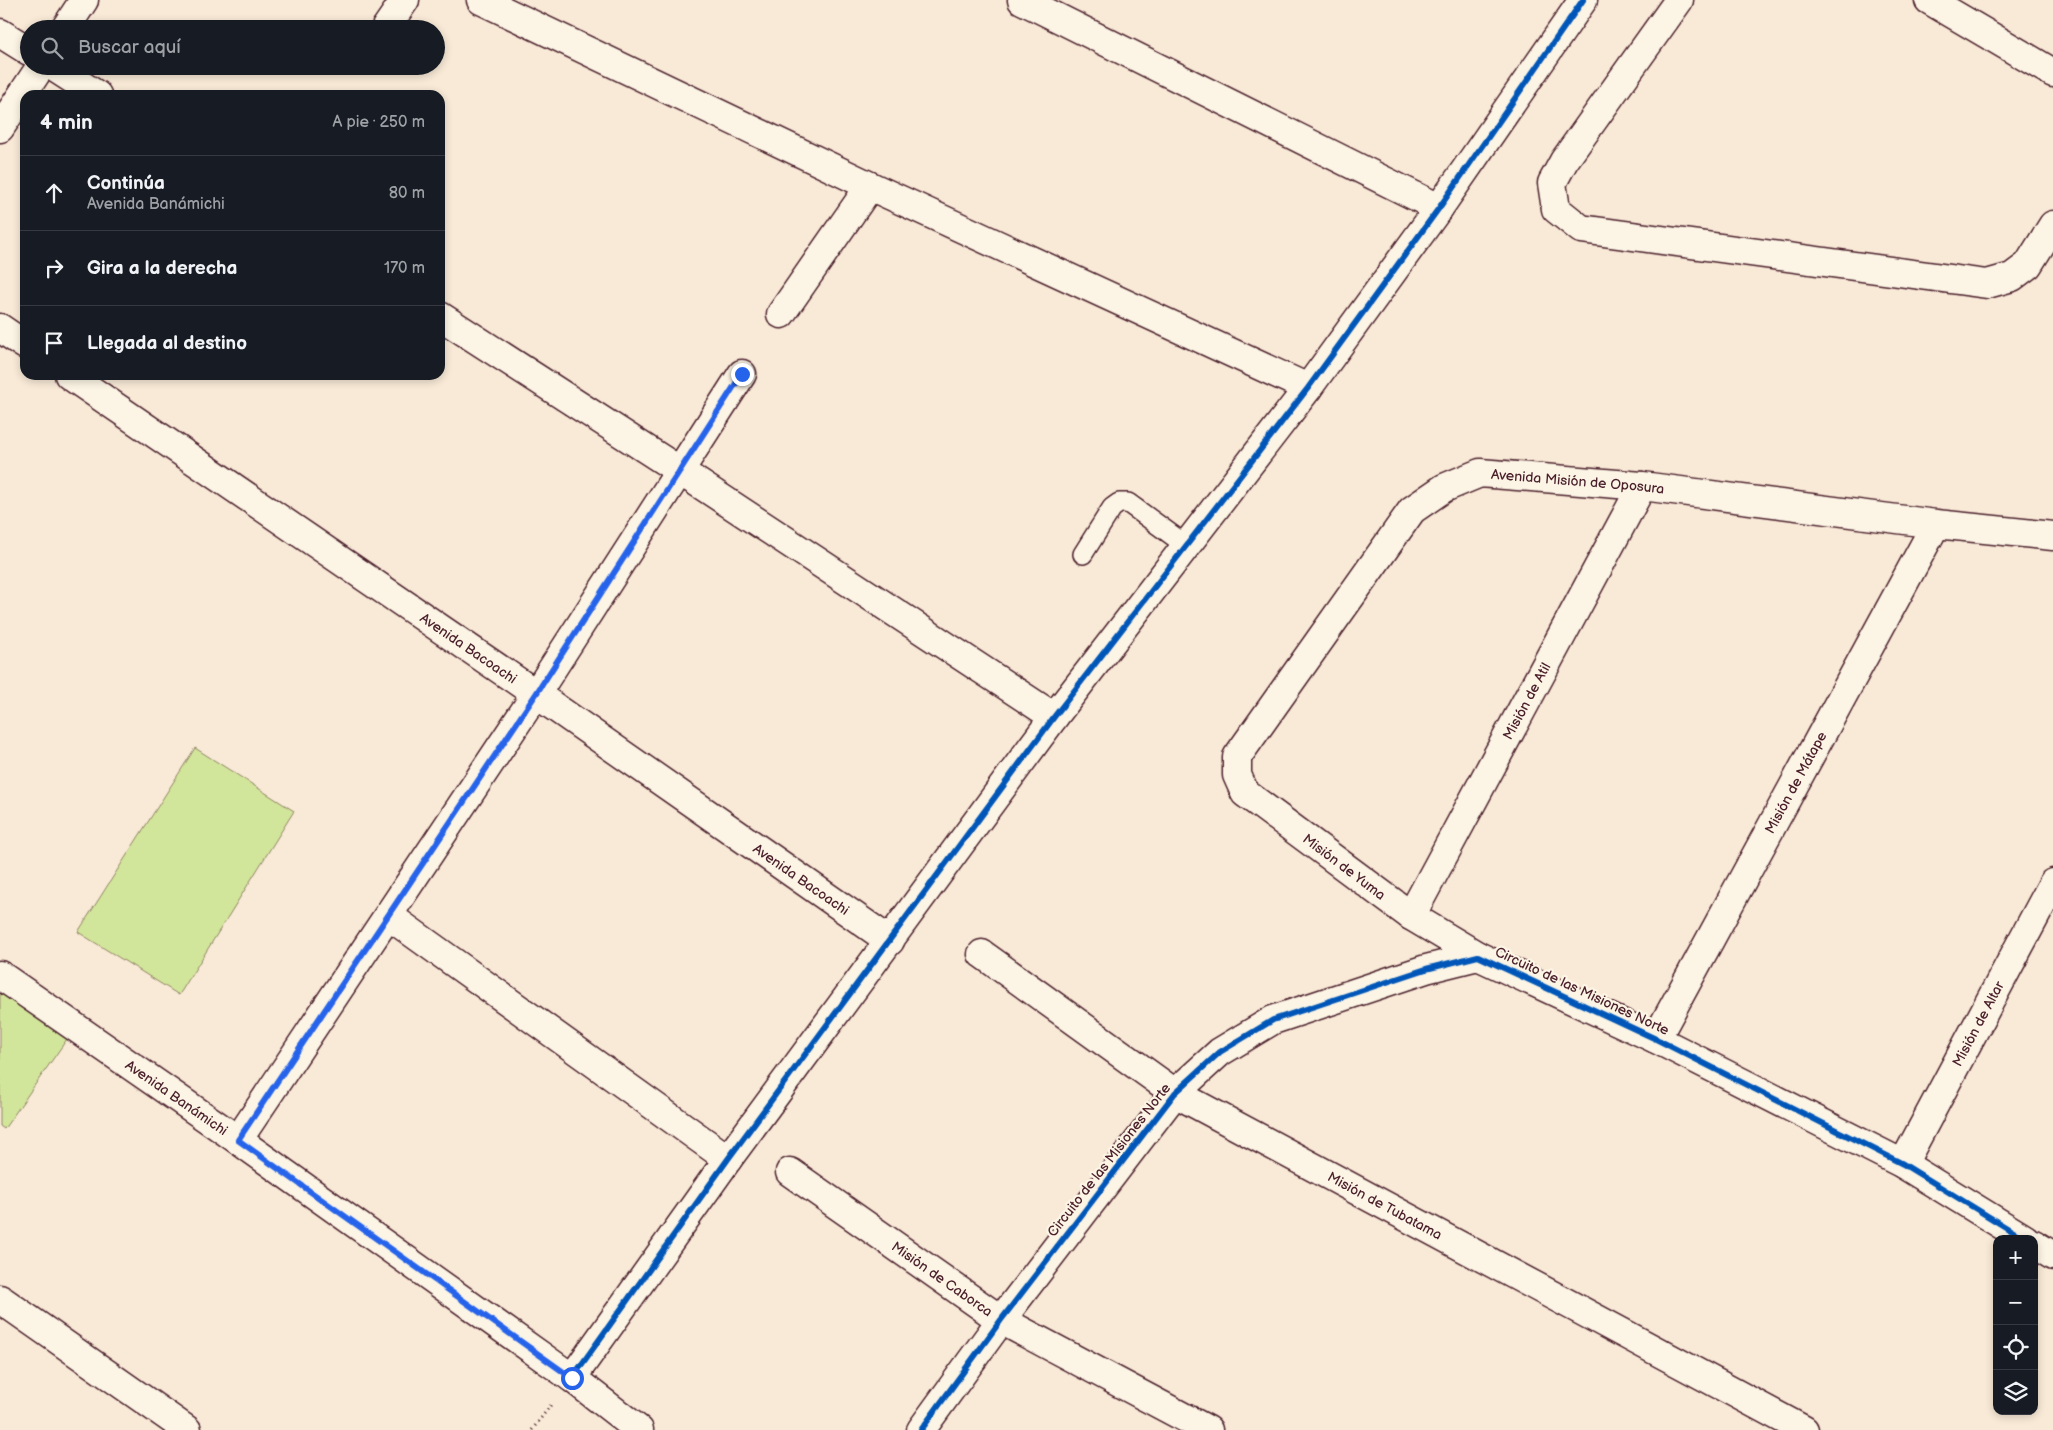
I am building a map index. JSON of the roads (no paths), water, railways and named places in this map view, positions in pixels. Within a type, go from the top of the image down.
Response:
[{"type":"street","points":[[71,20],[84,0]]},
{"type":"street","points":[[391,20],[405,0]]},
{"type":"street","points":[[481,0],[870,186],[1308,388]]},
{"type":"street","points":[[1022,0],[1439,208]]},
{"type":"street","points":[[572,1378],[728,1159],[1054,717],[1308,388],[1439,208],[1583,0]]},
{"type":"street","points":[[1679,0],[1564,161],[1552,183],[1556,209],[1581,229],[1987,284],[2012,277],[2028,266],[2053,226]]},
{"type":"street","points":[[1929,0],[2053,72]]},
{"type":"street","points":[[0,33],[20,45]]},
{"type":"street","points":[[25,90],[35,75]]},
{"type":"street","points":[[66,75],[89,90]]},
{"type":"street","points":[[0,128],[20,98]]},
{"type":"street","points":[[781,314],[870,186]]},
{"type":"street","points":[[445,319],[1054,717]]},
{"type":"street","points":[[0,328],[20,342]]},
{"type":"street","points":[[238,1140],[536,694],[742,374]]},
{"type":"street","name":"Avenida Bacoachi","points":[[76,380],[536,694],[890,941]]},
{"type":"street","name":"Avenida Misión de Oposura","points":[[1237,757],[1412,510],[1444,488],[1480,473],[1642,486],[1936,524],[2053,536]]},
{"type":"street","name":"Misión de Atil","points":[[1410,916],[1642,486]]},
{"type":"street","name":"Misión de Mátape","points":[[1656,1039],[1936,524]]},
{"type":"street","name":"Misión de Yuma","points":[[1237,757],[1237,775],[1245,793],[1410,916],[1478,956]]},
{"type":"street","name":"Misión de Altar","points":[[1903,1164],[2053,883]]},
{"type":"street","points":[[389,916],[728,1159]]},
{"type":"street","name":"Misión de Tubatama","points":[[982,954],[1175,1094],[1804,1430]]},
{"type":"street","name":"Circuito de las Misiones Norte","points":[[922,1430],[1001,1320],[1175,1094],[1220,1052],[1273,1020],[1426,969],[1478,956],[1656,1039],[1903,1164],[2018,1235]]},
{"type":"street","name":"Avenida Banámichi","points":[[0,975],[238,1140],[572,1378],[639,1430]]},
{"type":"street","name":"Misión de Caborca","points":[[790,1172],[1001,1320],[1208,1430]]},
{"type":"street","points":[[2038,1247],[2053,1256]]},
{"type":"street","points":[[0,1299],[187,1430]]},
{"type":"lane","points":[[1083,554],[1112,508],[1119,503],[1128,503],[1186,546]]}]
